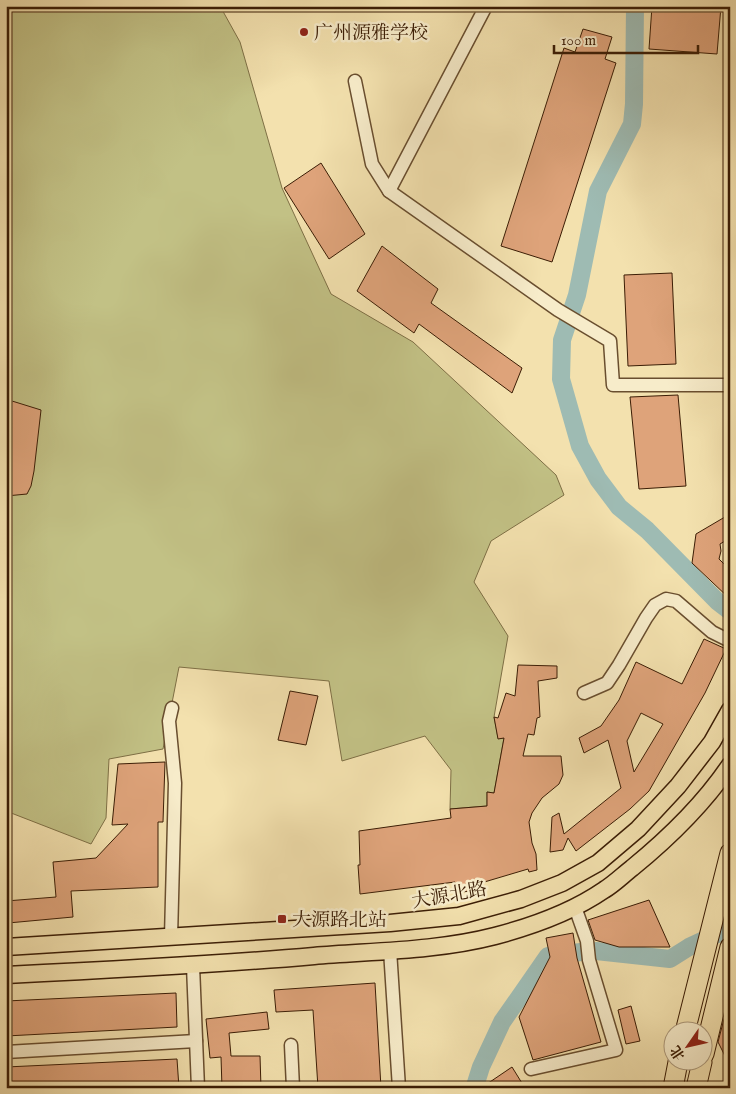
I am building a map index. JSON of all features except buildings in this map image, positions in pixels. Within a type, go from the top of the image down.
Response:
[{"type":"highway","points":[[688,1022],[730,853]]},
{"type":"highway","points":[[712,1022],[730,947]]},
{"type":"highway","points":[[673,1088],[676,1072]]},
{"type":"highway","points":[[696,1088],[700,1072]]},
{"type":"main road","name":"大源北路","points":[[6,947],[390,923],[459,916],[521,899],[562,882],[598,863],[638,829],[678,786],[712,742],[730,710]]},
{"type":"main road","points":[[6,975],[193,966],[390,950],[466,942],[494,936],[538,923],[605,890],[674,832],[697,808],[730,765]]},
{"type":"street","points":[[389,191],[486,6]]},
{"type":"street","points":[[355,81],[372,164],[389,191],[558,310],[610,341],[613,385],[730,385]]},
{"type":"street","points":[[584,693],[607,683],[655,605],[666,599],[676,601],[712,632],[730,641]]},
{"type":"street","points":[[171,937],[174,783],[169,721],[172,708]]},
{"type":"street","points":[[531,1069],[616,1050],[589,960],[587,941],[575,906]]},
{"type":"street","points":[[390,950],[399,1088]]},
{"type":"street","points":[[193,966],[198,1088]]},
{"type":"street","points":[[6,1052],[196,1042]]},
{"type":"street","points":[[291,1046],[293,1088]]},
{"type":"shaded area","points":[[6,6],[220,6],[240,42],[282,188],[331,294],[413,342],[556,475],[564,495],[491,541],[474,582],[508,636],[494,717],[498,738],[504,738],[494,793],[487,792],[487,806],[450,809],[451,770],[425,736],[342,761],[329,681],[179,667],[163,749],[109,759],[106,818],[91,844],[6,811]]},
{"type":"waterway","points":[[635,6],[632,124],[598,191],[577,295],[562,340],[561,379],[580,446],[598,479],[619,507],[647,530],[717,601],[730,611]]},
{"type":"waterway","points":[[596,951],[670,959],[689,947],[730,928]]},
{"type":"waterway","points":[[477,1088],[475,1086],[481,1067],[502,1022],[548,956],[581,952]]},
{"type":"place","name":"广州源雅学校","points":[[304,32]]},
{"type":"place","name":"大源路北站","points":[[282,919]]}]
